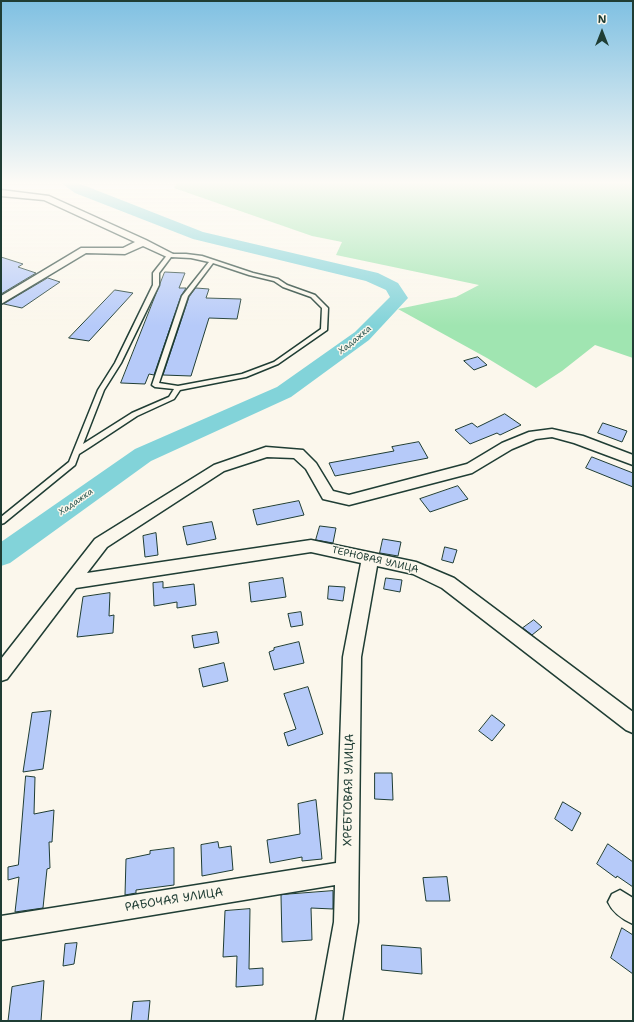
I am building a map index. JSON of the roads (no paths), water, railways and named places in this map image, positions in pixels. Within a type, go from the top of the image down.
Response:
[{"type":"street","points":[[118,231],[170,255]]},
{"type":"street","points":[[1,301],[84,250],[125,251],[143,242]]},
{"type":"street","points":[[1,673],[101,543],[219,468],[266,452],[298,453],[311,466],[328,496],[349,500],[472,468],[507,446],[534,434],[552,433],[578,439],[633,460]]},
{"type":"street","name":"ТЕРНОВАЯ УЛИЦА","points":[[70,582],[311,546],[416,568],[448,583],[633,724]]},
{"type":"street","name":"ХРЕБТОВАЯ УЛИЦА","points":[[330,1021],[346,922],[352,657],[370,558]]},
{"type":"street","name":"РАБОЧАЯ УЛИЦА","points":[[1,928],[347,872]]},
{"type":"lane","points":[[1,521],[72,463],[101,390],[118,363],[156,284],[156,273],[170,255],[187,255],[212,261],[250,274],[276,280],[285,286],[313,296],[325,308],[324,330],[276,363],[244,376],[178,388],[155,385],[185,296],[212,261]]},
{"type":"lane","points":[[76,453],[107,430],[145,408],[172,398],[178,388]]},
{"type":"waterway","name":"Хадажка","points":[[1,556],[143,455],[284,392],[362,336],[399,298],[392,287],[372,277],[198,236],[184,231]]}]
